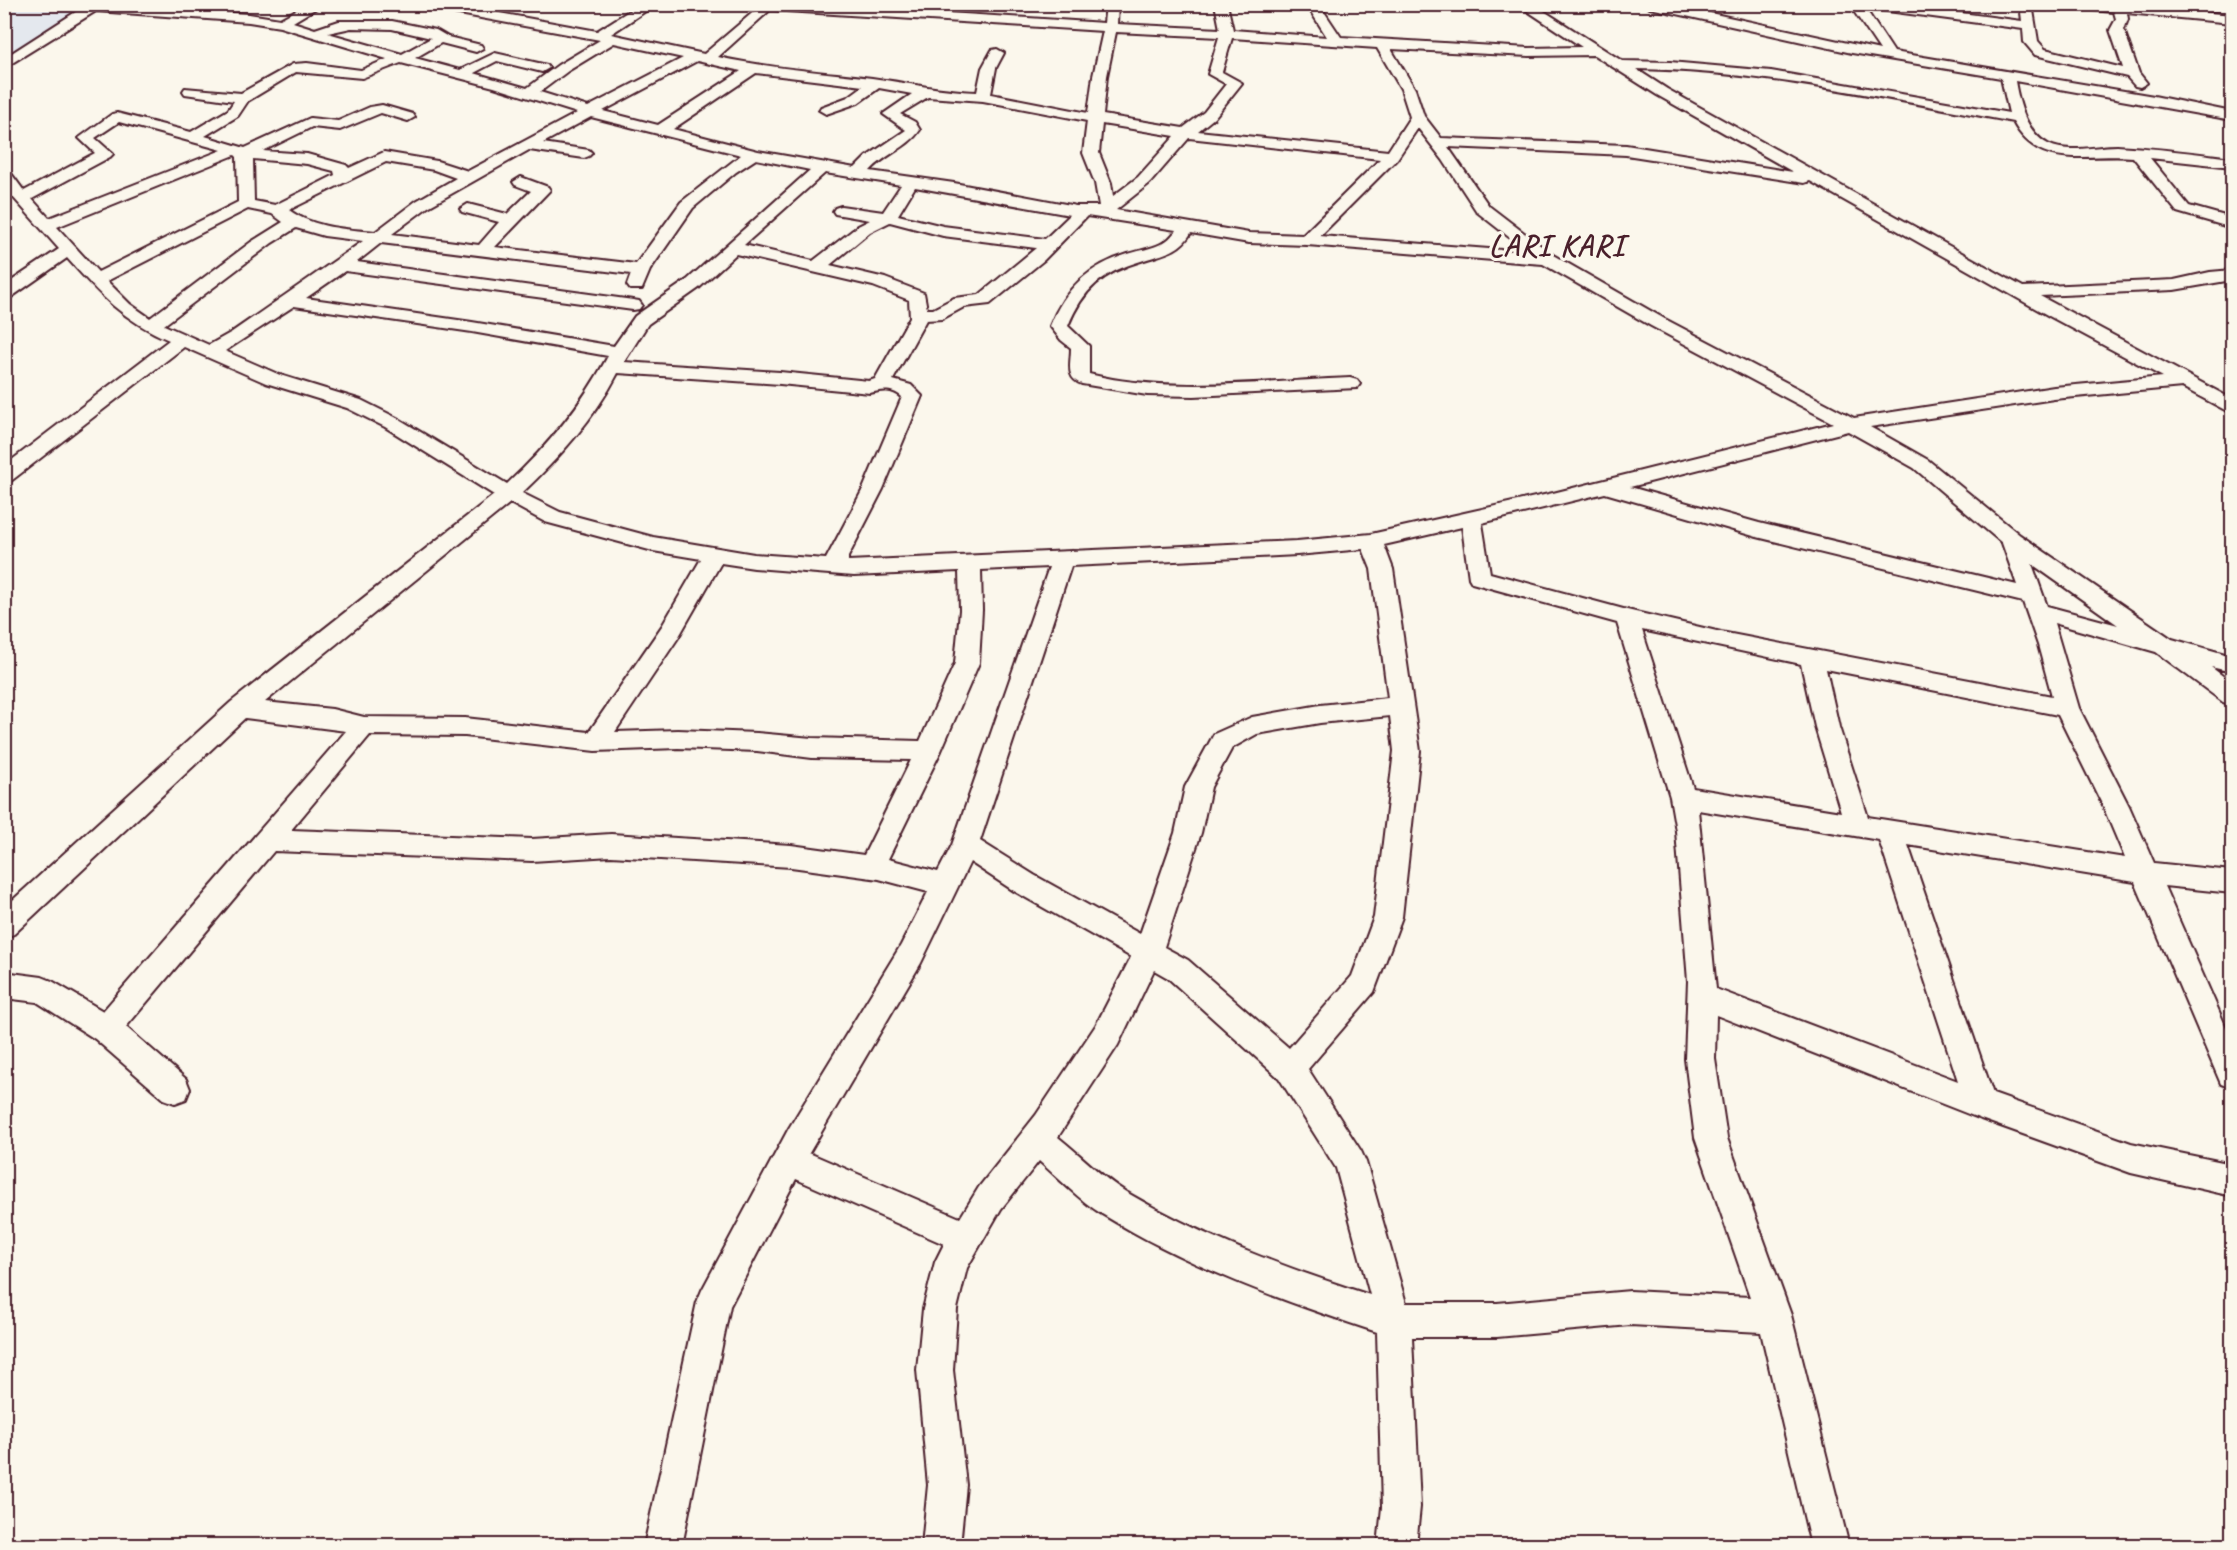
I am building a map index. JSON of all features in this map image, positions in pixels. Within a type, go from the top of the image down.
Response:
[{"type":"street","points":[[282,23],[317,4]]},
{"type":"street","points":[[427,4],[753,69],[876,83],[925,92],[983,97],[1241,142],[1392,156]]},
{"type":"street","points":[[528,94],[650,4]]},
{"type":"street","points":[[745,4],[892,10],[927,18],[1227,33],[1337,42],[1529,52],[1597,51]]},
{"type":"street","points":[[927,18],[935,4]]},
{"type":"street","points":[[1105,210],[1103,181],[1091,153],[1100,76],[1108,45],[1112,4]]},
{"type":"street","points":[[1105,210],[1144,180],[1185,134],[1209,115],[1234,83],[1215,74],[1227,33],[1221,4]]},
{"type":"street","points":[[1312,4],[1337,42]]},
{"type":"street","points":[[1523,4],[1662,92],[2021,292],[2232,406]]},
{"type":"street","points":[[1650,4],[1889,55],[2154,100],[2232,116]]},
{"type":"street","points":[[1855,4],[1882,40],[1889,55]]},
{"type":"street","points":[[1860,4],[2028,26]]},
{"type":"street","points":[[2026,4],[2031,42],[2040,52],[2132,74]]},
{"type":"street","points":[[2070,4],[2232,19]]},
{"type":"street","points":[[4,64],[96,6],[249,18],[282,23],[589,112],[754,154],[822,168],[1083,211],[1105,210],[1186,228],[1249,238],[1307,240],[1547,258]]},
{"type":"street","points":[[210,352],[342,265],[422,204],[589,112],[719,50],[768,6]]},
{"type":"street","points":[[2110,8],[2122,19],[2116,30],[2132,74],[2154,100]]},
{"type":"street","points":[[417,30],[457,10]]},
{"type":"street","points":[[515,20],[534,10]]},
{"type":"street","points":[[379,25],[400,12]]},
{"type":"street","points":[[317,33],[340,25],[379,25],[417,30],[476,48]]},
{"type":"street","points":[[195,136],[233,114],[243,98],[292,68],[362,74],[442,39]]},
{"type":"street","points":[[1381,44],[1408,89],[1417,117],[1438,142],[1484,209],[1547,258],[1658,322],[1851,424],[1921,464],[2012,540],[2232,696]]},
{"type":"street","points":[[983,97],[989,68],[997,52]]},
{"type":"street","points":[[462,74],[495,57],[542,68]]},
{"type":"street","points":[[1620,65],[1659,65],[1776,75],[2018,119]]},
{"type":"street","points":[[661,129],[753,69]]},
{"type":"street","points":[[2007,75],[2011,99],[2018,119],[2033,139],[2042,146],[2054,150],[2138,153],[2232,162]]},
{"type":"street","points":[[826,110],[853,100],[876,83]]},
{"type":"street","points":[[190,91],[243,98]]},
{"type":"street","points":[[859,173],[871,160],[909,136],[913,130],[910,125],[890,114],[925,92]]},
{"type":"street","points":[[47,225],[309,122],[340,126],[382,109],[408,117]]},
{"type":"street","points":[[22,198],[105,153],[86,138],[115,117],[195,136],[240,151],[332,164],[341,168],[343,176]]},
{"type":"street","points":[[1307,240],[1392,156],[1417,117]]},
{"type":"street","points":[[1438,142],[1626,150],[1823,181]]},
{"type":"street","points":[[528,145],[584,153]]},
{"type":"street","points":[[240,151],[246,204]]},
{"type":"street","points":[[2138,153],[2183,209],[2232,223]]},
{"type":"street","points":[[4,926],[155,789],[240,708],[508,494],[568,436],[617,360],[636,314],[636,283],[641,270],[687,205],[731,169],[754,154]]},
{"type":"street","points":[[278,210],[343,176],[388,156],[437,166],[469,177]]},
{"type":"street","points":[[342,265],[636,314],[693,285],[734,248],[790,191],[822,168]]},
{"type":"street","points":[[4,176],[96,280],[124,308],[151,327],[273,379],[354,404],[392,423],[508,494],[553,517],[600,531],[714,556],[854,569],[1297,548],[1371,541],[1605,487],[1851,424],[2054,393],[2183,381]]},
{"type":"street","points":[[483,251],[510,220],[542,190],[521,182]]},
{"type":"street","points":[[816,267],[864,229],[888,217],[910,182]]},
{"type":"street","points":[[96,280],[246,204],[278,210],[295,222],[324,231],[641,270]]},
{"type":"street","points":[[468,209],[510,220]]},
{"type":"street","points":[[841,211],[888,217],[943,231],[1050,244]]},
{"type":"street","points":[[920,314],[936,315],[960,302],[984,300],[1050,244],[1083,211]]},
{"type":"street","points":[[151,327],[177,303],[221,274],[279,229],[295,222]]},
{"type":"street","points":[[1186,228],[1175,244],[1163,251],[1137,257],[1102,270],[1079,286],[1068,302],[1059,326],[1080,346],[1080,377],[1147,389],[1182,390],[1350,384]]},
{"type":"street","points":[[734,248],[879,282],[918,297],[920,314],[882,383]]},
{"type":"street","points":[[4,294],[69,249]]},
{"type":"street","points":[[2021,292],[2174,285],[2232,275]]},
{"type":"street","points":[[290,300],[332,309],[471,327],[591,350],[617,360],[870,387],[882,383],[904,389],[912,396],[873,489],[837,557],[837,567]]},
{"type":"street","points":[[4,476],[181,339]]},
{"type":"street","points":[[2203,390],[2232,392]]},
{"type":"street","points":[[1605,487],[2035,604],[2167,648],[2232,664]]},
{"type":"street","points":[[1471,519],[1480,578],[1627,618],[1721,640],[2067,708]]},
{"type":"street","points":[[2012,540],[2035,604],[2067,708],[2146,873],[2232,1074]]},
{"type":"street","points":[[1290,1068],[1364,983],[1388,917],[1407,751],[1382,569],[1371,541]]},
{"type":"street","points":[[595,742],[670,632],[714,556]]},
{"type":"street","points":[[663,1545],[714,1302],[789,1160],[911,954],[965,844],[1019,693],[1062,560]]},
{"type":"street","points":[[871,867],[928,751],[967,663],[971,610],[970,565]]},
{"type":"street","points":[[1627,618],[1683,797],[1689,831],[1701,996],[1700,1059],[1711,1138],[1774,1316],[1830,1545]]},
{"type":"street","points":[[1811,657],[1827,727],[1858,826]]},
{"type":"street","points":[[941,1545],[947,1485],[935,1370],[939,1320],[952,1262],[990,1198],[1037,1139],[1107,1035],[1148,952],[1188,833],[1197,787],[1223,741],[1252,726],[1320,714],[1400,706]]},
{"type":"street","points":[[240,708],[332,718],[364,726],[465,727],[595,742],[678,739],[757,742],[812,748],[928,751]]},
{"type":"street","points":[[106,1029],[364,726]]},
{"type":"street","points":[[1683,797],[2146,873],[2232,882]]},
{"type":"street","points":[[1890,831],[1962,1041],[1981,1104]]},
{"type":"street","points":[[268,840],[532,850],[610,845],[791,856],[871,867],[945,885]]},
{"type":"street","points":[[965,844],[1024,883],[1178,969],[1290,1068],[1350,1162],[1394,1320],[1401,1507],[1397,1545]]},
{"type":"street","points":[[4,985],[42,990],[106,1029],[175,1089]]},
{"type":"street","points":[[1701,996],[1981,1104],[2131,1158],[2232,1180]]},
{"type":"street","points":[[1037,1139],[1112,1202],[1189,1243],[1283,1284],[1394,1320],[1497,1320],[1630,1308],[1774,1316]]},
{"type":"street","points":[[789,1160],[966,1237]]},
{"type":"shaded area","points":[[5,5],[103,5],[5,70]]},
{"type":"district","name":"LARI KARI","points":[[1557,246]]}]
